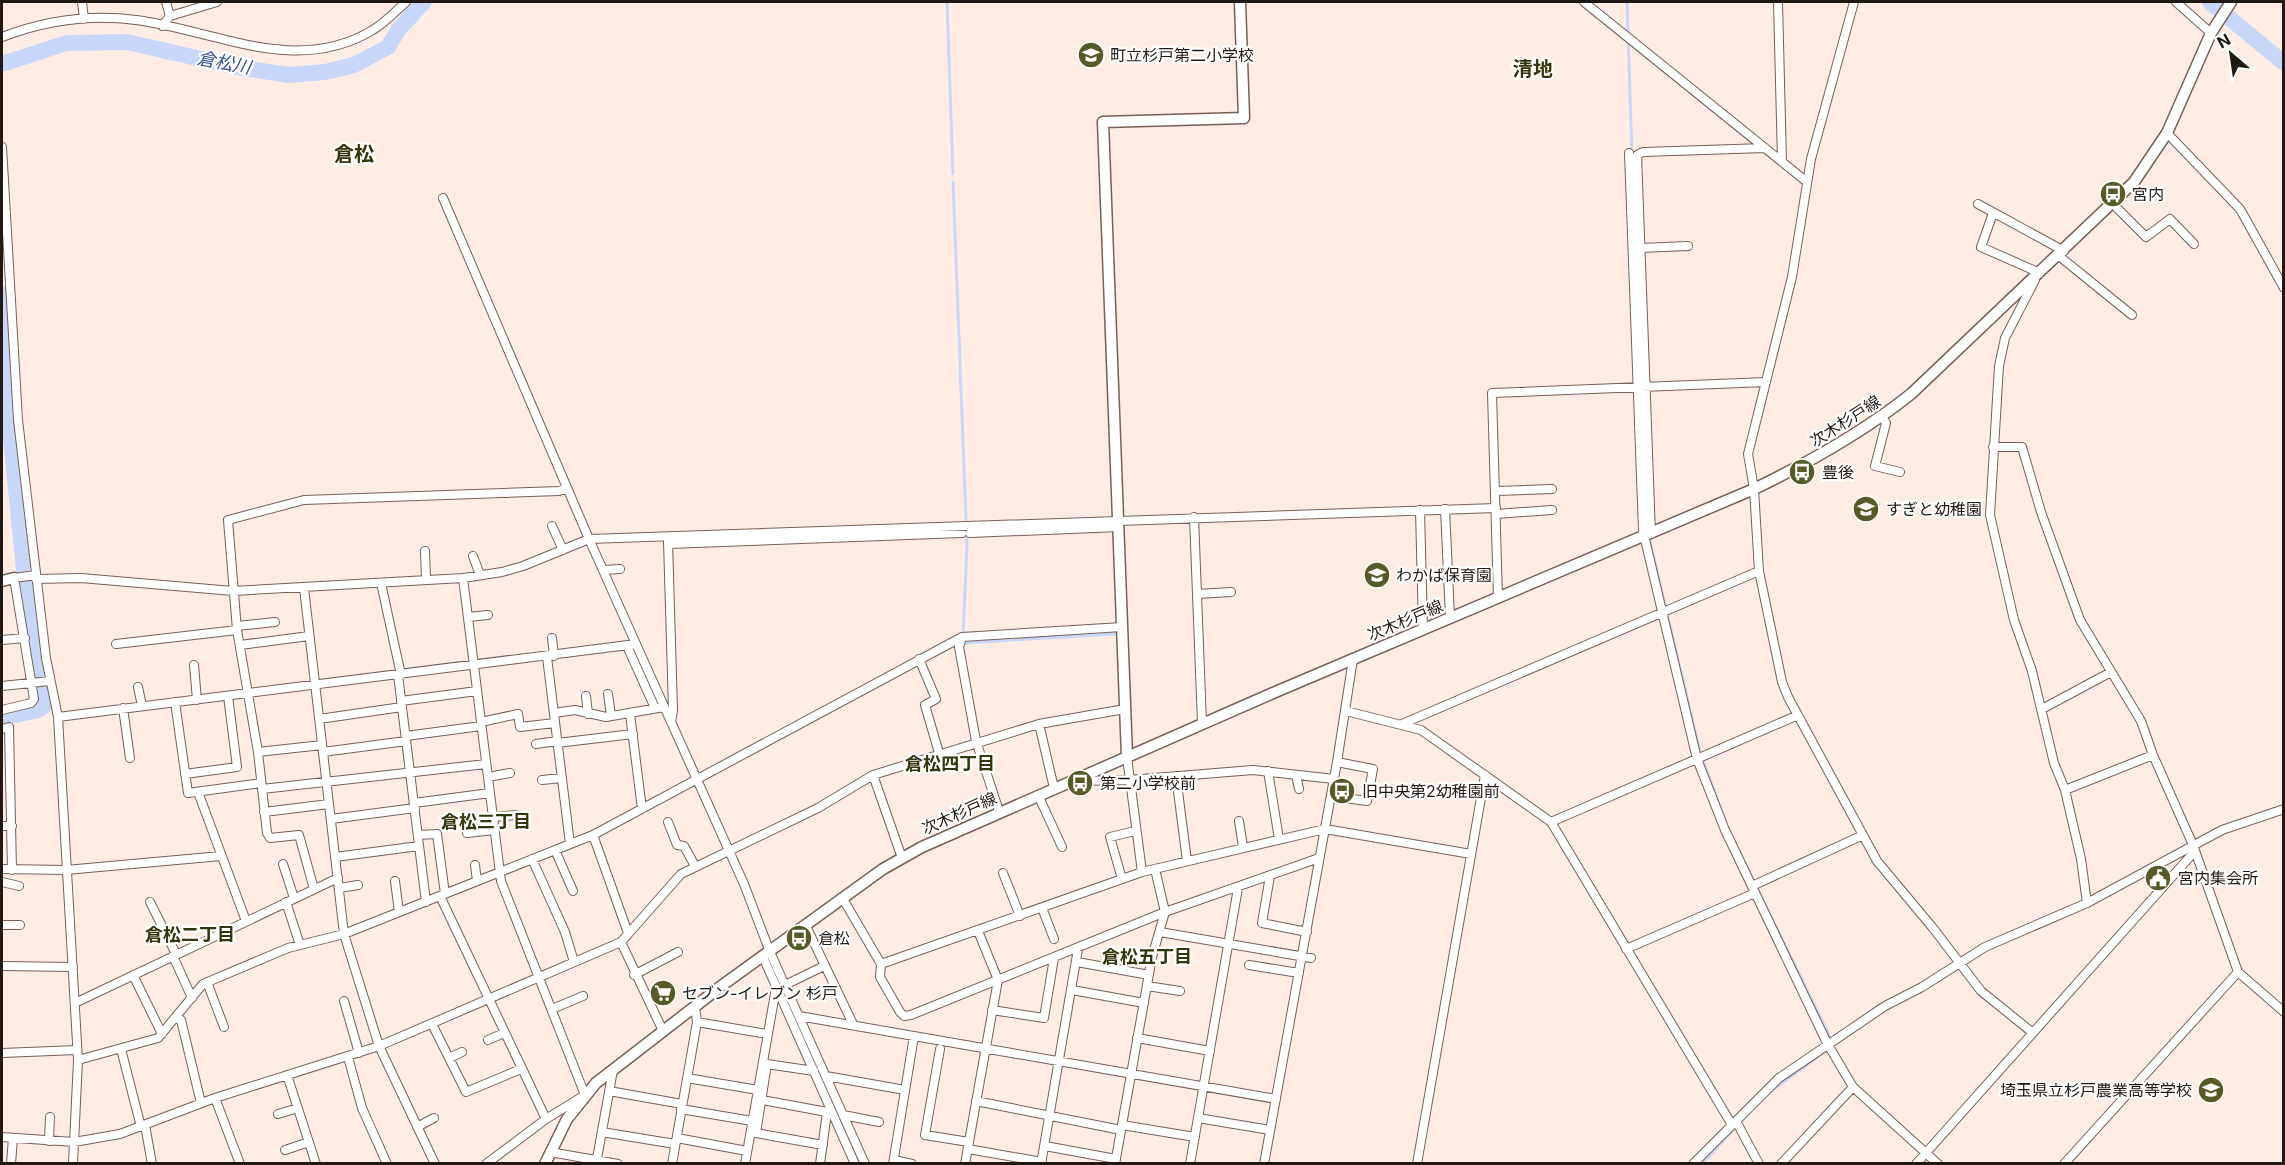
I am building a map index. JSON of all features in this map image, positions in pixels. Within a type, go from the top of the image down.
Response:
[{"type":"main road","points":[[1127,757],[1103,122],[1245,118],[1240,2]]},
{"type":"main road","name":"次木杉戸線","points":[[545,1164],[567,1119],[585,1095],[613,1070],[695,1006],[902,858],[944,835],[1202,723],[1754,489],[1826,453],[1882,417],[1911,394],[2114,205],[2144,171],[2167,133],[2211,33],[2231,2]]},
{"type":"main road","points":[[2,581],[17,577]]},
{"type":"street","points":[[82,2],[84,19]]},
{"type":"street","points":[[166,2],[170,16]]},
{"type":"street","points":[[162,26],[170,16],[217,2]]},
{"type":"street","points":[[2,37],[53,22],[84,19],[136,20],[267,49],[304,51],[345,43],[372,31],[406,2]]},
{"type":"street","points":[[1584,2],[1807,182]]},
{"type":"street","points":[[1778,2],[1782,162]]},
{"type":"street","points":[[1854,2],[1811,159],[1792,278],[1748,454],[1754,489],[1759,571],[1782,682],[1796,716],[1877,861],[1961,962],[1981,992],[2033,1033]]},
{"type":"street","points":[[2176,2],[2211,33]]},
{"type":"street","points":[[2167,133],[2240,209],[2283,288]]},
{"type":"street","points":[[2,147],[18,420],[34,576],[41,682],[31,703],[2,710]]},
{"type":"street","points":[[1641,387],[1637,165],[1640,153],[1765,148]]},
{"type":"street","points":[[1629,153],[1648,535],[1663,612],[1697,759],[1725,831],[1827,1043],[1853,1087],[1938,1164]]},
{"type":"street","points":[[443,198],[590,539],[631,645],[659,708],[671,722],[729,850],[776,987],[814,1071],[829,1112],[855,1164]]},
{"type":"street","points":[[1978,204],[2061,254],[2132,315]]},
{"type":"street","points":[[2114,205],[2146,237],[2170,219],[2194,244]]},
{"type":"street","points":[[1993,213],[1981,247],[2038,274],[2006,338],[1995,394],[1990,515],[1992,530],[2014,620],[2042,709],[2054,763],[2065,790],[2088,903]]},
{"type":"street","points":[[1640,248],[1688,246]]},
{"type":"street","points":[[1498,598],[1492,393],[1766,382]]},
{"type":"street","points":[[1882,417],[1886,423],[1875,466],[1900,472]]},
{"type":"street","points":[[1993,447],[2022,447],[2041,512],[2080,620],[2136,710],[2153,756],[2194,848],[2238,972],[2283,1012]]},
{"type":"street","points":[[314,889],[299,835],[270,838],[267,833],[258,752],[237,628],[228,520],[304,500],[547,491],[567,488]]},
{"type":"street","points":[[1496,491],[1552,489]]},
{"type":"street","points":[[1445,509],[1450,617]]},
{"type":"street","points":[[73,1164],[78,1060],[58,717],[41,682],[25,638],[17,577],[81,578],[233,591],[304,588],[463,578],[523,566],[590,539],[668,540],[966,533],[1194,517],[1445,509],[1552,510]]},
{"type":"street","points":[[1420,510],[1423,629]]},
{"type":"street","points":[[1194,517],[1202,723]]},
{"type":"street","points":[[668,540],[1119,524]]},
{"type":"street","points":[[552,526],[563,550]]},
{"type":"street","points":[[668,540],[673,710],[671,722]]},
{"type":"street","points":[[424,551],[426,580]]},
{"type":"street","points":[[473,556],[480,575]]},
{"type":"street","points":[[603,570],[620,569]]},
{"type":"street","points":[[1402,723],[1759,571]]},
{"type":"street","points":[[463,578],[500,872],[538,977],[585,1095],[546,1119],[486,1164]]},
{"type":"street","points":[[381,583],[399,675],[426,902]]},
{"type":"street","points":[[304,588],[344,934],[379,1046],[435,1164]]},
{"type":"street","points":[[1197,594],[1231,592]]},
{"type":"street","points":[[468,617],[488,615]]},
{"type":"street","points":[[116,644],[275,622]]},
{"type":"street","points":[[78,1060],[158,1038],[207,982],[300,945],[344,934],[593,835],[962,636],[1122,627]]},
{"type":"street","points":[[240,645],[309,636]]},
{"type":"street","points":[[962,636],[959,647],[976,741],[999,812]]},
{"type":"street","points":[[2,640],[25,638]]},
{"type":"street","points":[[552,638],[554,713],[570,844]]},
{"type":"street","points":[[58,717],[551,657],[631,645]]},
{"type":"street","points":[[919,659],[936,699],[925,705],[939,753]]},
{"type":"street","points":[[1264,1164],[1303,955],[1353,659]]},
{"type":"street","points":[[194,665],[197,700]]},
{"type":"street","points":[[2042,709],[2111,672]]},
{"type":"street","points":[[2,686],[41,682]]},
{"type":"street","points":[[138,687],[142,706]]},
{"type":"street","points":[[319,719],[477,691]]},
{"type":"street","points":[[608,694],[611,716]]},
{"type":"street","points":[[185,774],[237,767],[228,696]]},
{"type":"street","points":[[586,696],[588,714]]},
{"type":"street","points":[[175,702],[188,793],[326,783],[486,764]]},
{"type":"street","points":[[123,708],[130,758]]},
{"type":"street","points":[[554,713],[576,710],[588,714],[611,716],[659,708]]},
{"type":"street","points":[[2,1137],[74,1142],[143,1126],[214,1098],[379,1046],[621,942],[681,874],[818,808],[873,775],[976,741],[1039,724],[1125,709]]},
{"type":"street","points":[[1346,711],[1402,723],[1421,730],[1551,822],[1626,949],[1759,1164]]},
{"type":"street","points":[[258,752],[322,748],[406,738],[481,724],[518,714],[520,727],[555,723]]},
{"type":"street","points":[[630,714],[642,809]]},
{"type":"street","points":[[1551,822],[1796,716]]},
{"type":"street","points":[[1039,724],[1054,788]]},
{"type":"street","points":[[2,729],[9,727],[6,784],[12,826],[12,870]]},
{"type":"street","points":[[537,744],[633,734]]},
{"type":"street","points":[[2065,790],[2153,756]]},
{"type":"street","points":[[1127,757],[1142,872]]},
{"type":"street","points":[[1331,796],[1367,801],[1373,769],[1337,762]]},
{"type":"street","points":[[1069,781],[1129,780],[1253,770],[1334,779]]},
{"type":"street","points":[[1268,771],[1279,839]]},
{"type":"street","points":[[488,777],[510,773]]},
{"type":"street","points":[[873,775],[902,858]]},
{"type":"street","points":[[1296,775],[1299,789]]},
{"type":"street","points":[[1417,1164],[1485,775]]},
{"type":"street","points":[[1176,776],[1187,861]]},
{"type":"street","points":[[542,780],[562,778]]},
{"type":"street","points":[[198,792],[246,921]]},
{"type":"street","points":[[331,819],[490,793]]},
{"type":"street","points":[[1038,795],[1062,847]]},
{"type":"street","points":[[264,812],[329,804]]},
{"type":"street","points":[[1693,1164],[1779,1078],[1827,1043],[1885,1006],[1922,987],[1985,947],[2088,903],[2194,848],[2222,830],[2283,809]]},
{"type":"street","points":[[493,817],[516,815]]},
{"type":"street","points":[[1239,821],[1243,847]]},
{"type":"street","points":[[668,822],[677,845],[684,846],[695,866]]},
{"type":"street","points":[[2,826],[12,826]]},
{"type":"street","points":[[881,964],[1142,872],[1325,829],[1471,854]]},
{"type":"street","points":[[466,833],[494,830]]},
{"type":"street","points":[[1122,879],[1110,837],[1136,831]]},
{"type":"street","points":[[418,835],[437,834],[443,895],[488,999],[546,1119]]},
{"type":"street","points":[[593,835],[628,933]]},
{"type":"street","points":[[1626,949],[1754,890],[1863,835]]},
{"type":"street","points":[[335,856],[419,846]]},
{"type":"street","points":[[1916,1164],[2194,848]]},
{"type":"street","points":[[555,850],[573,891]]},
{"type":"street","points":[[2,869],[66,870],[221,855]]},
{"type":"street","points":[[843,899],[881,964],[880,977],[904,1016],[1078,949],[1164,912],[1319,858]]},
{"type":"street","points":[[532,859],[565,932],[574,962]]},
{"type":"street","points":[[283,864],[294,898]]},
{"type":"street","points":[[475,865],[477,881]]},
{"type":"street","points":[[1045,1146],[1115,1161],[1149,975],[1164,912],[1155,869]]},
{"type":"street","points":[[1003,873],[1020,916]]},
{"type":"street","points":[[1270,876],[1262,923],[1307,932]]},
{"type":"street","points":[[75,1003],[338,878]]},
{"type":"street","points":[[395,881],[399,912]]},
{"type":"street","points":[[2,882],[19,886]]},
{"type":"street","points":[[339,888],[358,885]]},
{"type":"street","points":[[1190,1164],[1238,888]]},
{"type":"street","points":[[150,902],[192,998]]},
{"type":"street","points":[[286,902],[300,945]]},
{"type":"street","points":[[1042,908],[1054,939]]},
{"type":"street","points":[[2,925],[20,925]]},
{"type":"street","points":[[806,926],[853,1024]]},
{"type":"street","points":[[965,1164],[998,980],[978,931]]},
{"type":"street","points":[[1160,932],[1311,958]]},
{"type":"street","points":[[621,942],[634,975],[663,1031]]},
{"type":"street","points":[[940,1049],[925,1135],[1042,1163],[1078,949]]},
{"type":"street","points":[[634,975],[678,952]]},
{"type":"street","points":[[766,954],[800,1016],[865,1164]]},
{"type":"street","points":[[992,1010],[1044,1018],[1054,958]]},
{"type":"street","points":[[1077,962],[1149,975]]},
{"type":"street","points":[[1249,965],[1299,973]]},
{"type":"street","points":[[2,974],[2,966],[73,967]]},
{"type":"street","points":[[785,985],[824,966]]},
{"type":"street","points":[[2064,1164],[2238,972]]},
{"type":"street","points":[[133,975],[162,1034]]},
{"type":"street","points":[[207,982],[224,1027]]},
{"type":"street","points":[[1147,986],[1180,991]]},
{"type":"street","points":[[745,1164],[776,987]]},
{"type":"street","points":[[1072,990],[1144,1003]]},
{"type":"street","points":[[552,1009],[583,996]]},
{"type":"street","points":[[344,1001],[359,1053]]},
{"type":"street","points":[[672,1164],[697,1022],[695,1006]]},
{"type":"street","points":[[800,1016],[1059,1063],[1276,1099]]},
{"type":"street","points":[[176,1017],[181,1020],[201,1103]]},
{"type":"street","points":[[697,1022],[767,1034]]},
{"type":"street","points":[[432,1024],[466,1092],[521,1069]]},
{"type":"street","points":[[488,1040],[504,1033]]},
{"type":"street","points":[[912,1164],[894,1162],[914,1036]]},
{"type":"street","points":[[1137,1038],[1210,1051]]},
{"type":"street","points":[[121,1048],[152,1164]]},
{"type":"street","points":[[2,1053],[77,1050]]},
{"type":"street","points":[[449,1058],[462,1053]]},
{"type":"street","points":[[348,1057],[362,1108],[387,1164]]},
{"type":"street","points":[[814,1071],[767,1064],[756,1133],[823,1145]]},
{"type":"street","points":[[597,1162],[613,1070]]},
{"type":"street","points":[[287,1075],[316,1164]]},
{"type":"street","points":[[826,1076],[905,1090]]},
{"type":"street","points":[[687,1078],[758,1090]]},
{"type":"street","points":[[1781,1164],[1853,1087]]},
{"type":"street","points":[[609,1091],[752,1120]]},
{"type":"street","points":[[214,1098],[240,1164]]},
{"type":"street","points":[[762,1100],[829,1112]]},
{"type":"street","points":[[976,1101],[1121,1128],[1195,1137]]},
{"type":"street","points":[[278,1114],[298,1108]]},
{"type":"street","points":[[820,1164],[829,1112]]},
{"type":"street","points":[[843,1115],[879,1122]]},
{"type":"street","points":[[49,1141],[50,1118]]},
{"type":"street","points":[[417,1127],[434,1118]]},
{"type":"street","points":[[1198,1118],[1270,1130]]},
{"type":"street","points":[[602,1132],[747,1151]]},
{"type":"street","points":[[10,1164],[13,1138]]},
{"type":"street","points":[[285,1150],[309,1142]]},
{"type":"street","points":[[550,1152],[618,1164]]},
{"type":"waterway","name":"倉松川","points":[[2,64],[67,43],[127,42],[236,67],[289,75],[325,72],[354,65],[388,47],[399,29],[424,2]]},
{"type":"waterway","points":[[947,2],[953,174]]},
{"type":"waterway","points":[[1627,2],[1632,156]]},
{"type":"waterway","name":"倉松川","points":[[2210,2],[2284,63]]},
{"type":"waterway","points":[[953,182],[967,545],[963,636]]},
{"type":"waterway","points":[[1638,286],[1641,363]]},
{"type":"waterway","points":[[2,294],[9,418],[25,581],[46,704],[38,710],[2,718]]},
{"type":"waterway","points":[[1643,415],[1645,495]]},
{"type":"waterway","points":[[1649,537],[1700,752],[1725,820]]},
{"type":"waterway","points":[[963,643],[1115,634]]},
{"type":"waterway","points":[[1740,853],[1834,1045],[1770,1092]]},
{"type":"waterway","points":[[1702,1164],[1748,1114]]},
{"type":"place","name":"町立杉戸第二小学校","points":[[1091,55]]},
{"type":"place","name":"宮内","points":[[2113,194]]},
{"type":"place","name":"豊後","points":[[1802,472]]},
{"type":"place","name":"すぎと幼稚園","points":[[1866,509]]},
{"type":"place","name":"わかば保育園","points":[[1377,575]]},
{"type":"place","name":"第二小学校前","points":[[1080,783]]},
{"type":"place","name":"旧中央第2幼稚園前","points":[[1342,791]]},
{"type":"place","name":"宮内集会所","points":[[2158,878]]},
{"type":"place","name":"倉松","points":[[799,938]]},
{"type":"place","name":"セブン-イレブン 杉戸","points":[[663,993]]},
{"type":"place","name":"埼玉県立杉戸農業高等学校","points":[[2211,1090]]},
{"type":"district","name":"清地","points":[[1533,69]]},
{"type":"district","name":"倉松","points":[[354,154]]},
{"type":"district","name":"倉松四丁目","points":[[950,764]]},
{"type":"district","name":"倉松三丁目","points":[[486,822]]},
{"type":"district","name":"倉松二丁目","points":[[190,935]]},
{"type":"district","name":"倉松五丁目","points":[[1147,957]]}]
